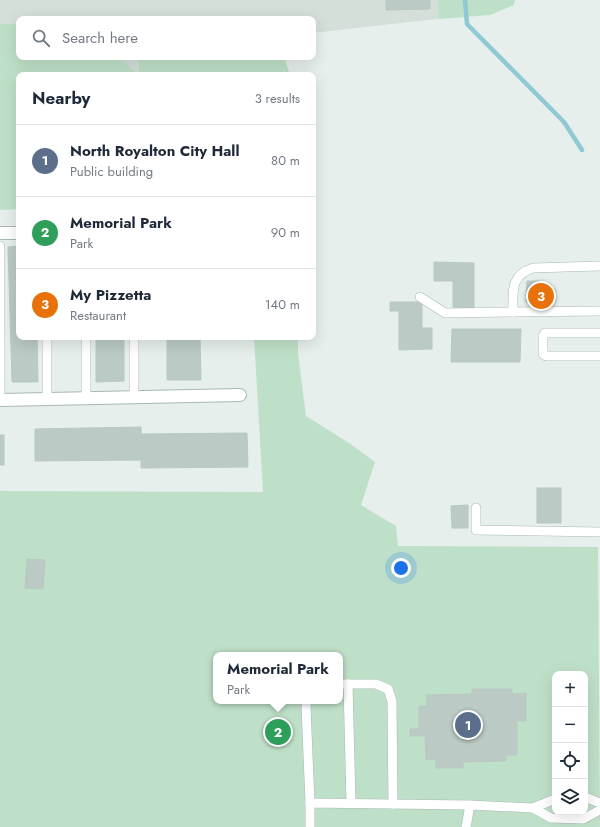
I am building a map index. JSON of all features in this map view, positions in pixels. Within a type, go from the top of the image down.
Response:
[{"type":"street","points":[[0,233],[16,233]]},
{"type":"street","points":[[0,400],[240,395]]},
{"type":"lane","points":[[0,246],[0,400]]},
{"type":"lane","points":[[513,312],[514,282],[525,270],[533,268],[600,266]]},
{"type":"lane","points":[[420,297],[445,314],[600,311]]},
{"type":"lane","points":[[600,333],[545,333],[543,354],[546,356],[600,356]]},
{"type":"lane","points":[[47,340],[47,399]]},
{"type":"lane","points":[[86,340],[86,398]]},
{"type":"lane","points":[[134,340],[134,398]]},
{"type":"lane","points":[[476,508],[476,530],[600,532]]},
{"type":"lane","points":[[351,803],[344,684],[376,684],[388,689],[392,701],[394,804]]},
{"type":"lane","points":[[307,704],[310,827]]},
{"type":"lane","points":[[588,798],[600,803]]},
{"type":"lane","points":[[310,803],[470,805],[533,808],[552,800]]},
{"type":"lane","points":[[466,827],[470,805]]},
{"type":"lane","points":[[533,808],[550,818],[583,819],[600,810]]},
{"type":"shaded area","points":[[0,0],[503,0],[489,13],[316,33],[316,16],[16,16],[16,23],[0,24]]},
{"type":"shaded area","points":[[121,60],[138,60],[139,72],[136,72]]},
{"type":"green space","points":[[438,0],[515,0],[514,5],[490,15],[439,19]]},
{"type":"green space","points":[[16,23],[16,60],[121,60],[136,72],[16,72],[16,209],[0,210],[0,24]]},
{"type":"green space","points":[[138,60],[285,60],[289,72],[139,72]]},
{"type":"green space","points":[[254,340],[298,340],[298,353],[306,416],[349,443],[375,462],[361,505],[396,526],[398,546],[598,547],[600,827],[0,827],[0,491],[263,492]]},
{"type":"building","points":[[386,0],[430,0],[430,9],[386,10]]},
{"type":"building","points":[[16,246],[16,340],[37,340],[38,382],[12,382],[8,247]]},
{"type":"building","points":[[434,262],[474,263],[474,308],[453,307],[453,281],[434,281]]},
{"type":"building","points":[[527,281],[540,281],[540,289],[555,289],[555,302],[526,302]]},
{"type":"building","points":[[390,302],[422,302],[422,328],[432,328],[432,349],[399,350],[399,311],[390,311]]},
{"type":"building","points":[[452,329],[521,329],[520,362],[451,362]]},
{"type":"building","points":[[96,340],[124,340],[124,381],[96,382]]},
{"type":"building","points":[[167,340],[200,340],[201,380],[167,380]]},
{"type":"building","points":[[141,427],[142,460],[35,461],[35,429]]},
{"type":"building","points":[[247,433],[248,467],[141,468],[141,434]]},
{"type":"building","points":[[0,435],[4,435],[4,465],[0,465]]},
{"type":"building","points":[[537,488],[561,488],[561,523],[537,523]]},
{"type":"building","points":[[468,505],[468,528],[452,528],[451,506]]},
{"type":"building","points":[[27,559],[45,560],[43,589],[25,588]]},
{"type":"building","points":[[472,689],[512,689],[512,694],[526,693],[526,721],[517,721],[517,755],[506,755],[506,761],[463,762],[463,768],[436,768],[436,759],[426,760],[425,736],[410,736],[410,729],[419,729],[419,706],[427,706],[426,695],[472,694]]},
{"type":"waterway","points":[[465,0],[467,24],[564,122],[582,150]]},
{"type":"place","name":"My Pizzetta","points":[[541,296]]},
{"type":"place","name":"North Royalton City Hall","points":[[468,725]]},
{"type":"place","name":"Memorial Park","points":[[278,732]]}]
